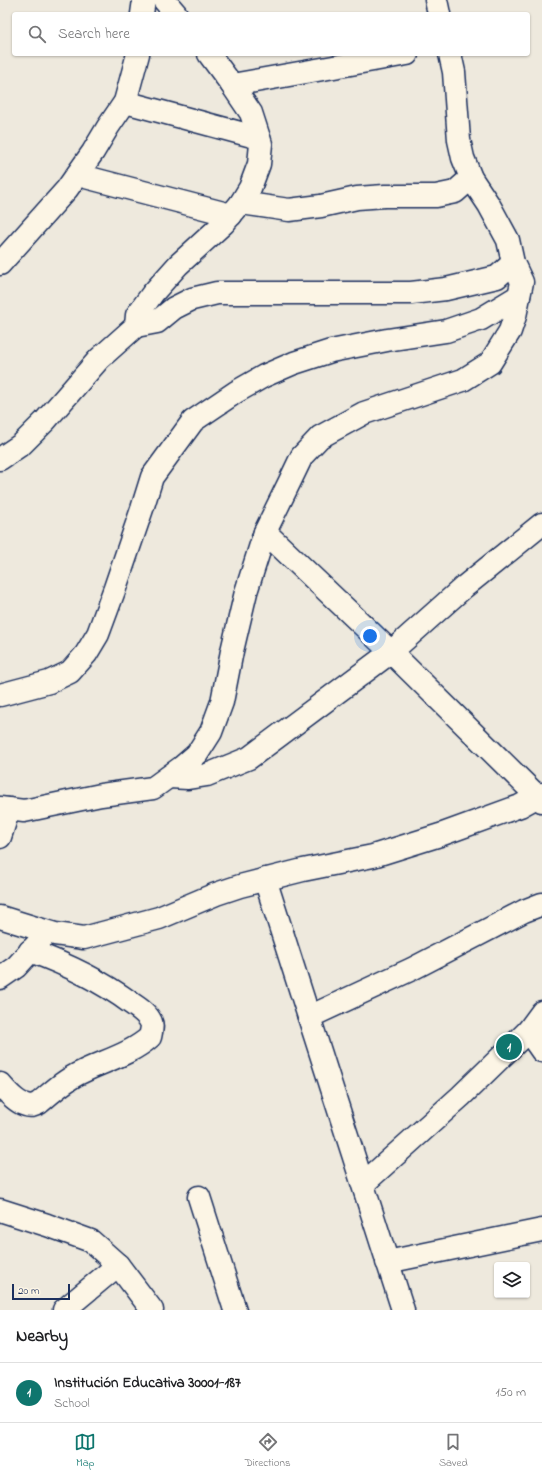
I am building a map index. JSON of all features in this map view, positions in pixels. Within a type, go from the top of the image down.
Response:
[{"type":"street","points":[[142,12],[144,0]]},
{"type":"street","points":[[164,0],[174,12]]},
{"type":"street","points":[[436,0],[439,12]]},
{"type":"street","points":[[0,264],[78,175],[125,102],[137,56]]},
{"type":"street","points":[[136,326],[137,315],[153,294],[178,265],[224,223],[236,209],[250,188],[260,164],[261,144],[251,113],[210,56]]},
{"type":"street","points":[[232,85],[396,56]]},
{"type":"street","points":[[0,836],[4,808],[24,811],[101,795],[153,788],[197,754],[211,732],[222,702],[246,592],[264,532],[302,456],[320,437],[364,413],[464,380],[490,363],[510,331],[520,296],[522,282],[513,263],[508,240],[489,205],[471,178],[462,158],[459,140],[454,72],[450,56]]},
{"type":"street","points":[[125,102],[259,138]]},
{"type":"street","points":[[78,175],[236,209],[289,210],[320,206],[357,198],[385,196],[436,196],[455,192],[471,178]]},
{"type":"street","points":[[0,459],[22,444],[45,422],[99,359],[136,326],[157,322],[174,308],[192,299],[217,294],[411,294],[446,289],[497,277],[513,263]]},
{"type":"street","points":[[0,695],[50,682],[70,672],[86,654],[98,634],[152,478],[193,422],[236,392],[264,376],[294,363],[331,351],[387,340],[446,331],[481,319],[520,296]]},
{"type":"street","points":[[169,777],[188,778],[207,775],[249,758],[391,652],[464,587],[542,524]]},
{"type":"street","points":[[0,917],[48,932],[84,938],[159,918],[216,894],[303,870],[373,856],[440,835],[520,806],[540,797],[391,652],[264,532]]},
{"type":"street","points":[[266,880],[403,1310]]},
{"type":"street","points":[[309,1017],[398,975],[524,911],[542,904]]},
{"type":"street","points":[[0,978],[16,967],[48,932]]},
{"type":"street","points":[[0,1084],[7,1093],[26,1105],[33,1106],[80,1072],[118,1056],[150,1037],[152,1023],[140,1009],[118,994],[61,963],[30,951]]},
{"type":"street","points":[[363,1184],[461,1096],[528,1031],[542,1012]]},
{"type":"street","points":[[528,1031],[542,1051]]},
{"type":"street","points":[[199,1197],[235,1310]]},
{"type":"street","points":[[6,1217],[91,1241],[118,1265],[152,1310]]},
{"type":"street","points":[[387,1262],[542,1230]]},
{"type":"street","points":[[64,1310],[118,1265]]},
{"type":"place","name":"Institución Educativa 30001-187","points":[[509,1047]]}]
